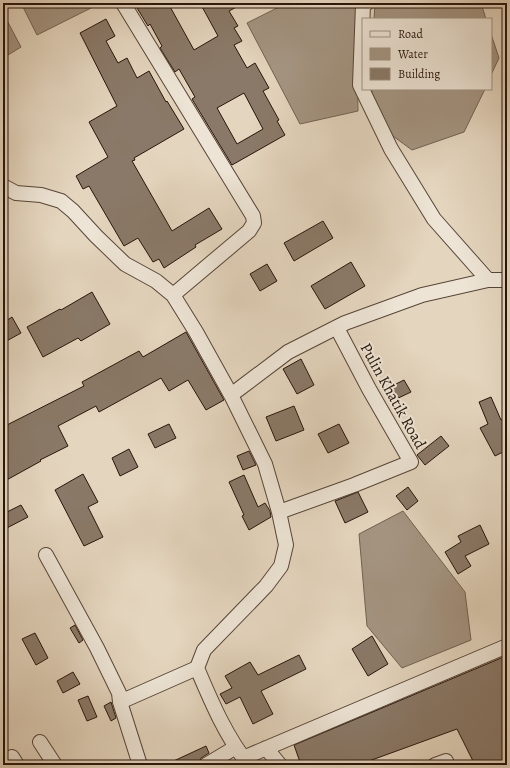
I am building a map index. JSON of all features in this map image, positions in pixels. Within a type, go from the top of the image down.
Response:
[{"type":"street","points":[[123,3],[253,216],[254,223],[249,231],[174,295]]},
{"type":"street","points":[[363,18],[363,5],[367,3]]},
{"type":"street","points":[[362,32],[360,85],[362,89]]},
{"type":"street","points":[[362,90],[391,149],[434,219],[488,280]]},
{"type":"street","points":[[3,186],[16,193],[41,195],[61,201],[74,210],[96,236],[125,264],[156,281],[174,295],[231,395],[265,464],[279,512],[286,545],[281,566],[266,586],[204,650],[197,668],[212,703],[242,757]]},
{"type":"street","points":[[231,395],[288,352],[346,323],[422,295],[488,280],[507,280]]},
{"type":"street","name":"Pulin Khatik Road","points":[[279,512],[354,485],[411,462],[369,389],[337,328]]},
{"type":"street","points":[[46,555],[97,648],[118,693],[140,765]]},
{"type":"street","points":[[206,765],[242,757],[266,748],[507,646]]},
{"type":"street","points":[[120,702],[197,668]]},
{"type":"street","points":[[40,742],[54,765]]},
{"type":"street","points":[[266,748],[280,765]]},
{"type":"street","points":[[435,765],[446,761],[447,765]]},
{"type":"water","points":[[21,3],[89,3],[91,8],[37,35]]},
{"type":"water","points":[[287,3],[356,3],[358,111],[300,124],[247,23]]},
{"type":"water","points":[[375,3],[481,3],[486,18],[374,18]]},
{"type":"water","points":[[3,13],[21,47],[3,58]]},
{"type":"water","points":[[492,37],[499,58],[492,73]]},
{"type":"water","points":[[372,90],[485,90],[464,132],[412,150],[371,120]]},
{"type":"water","points":[[403,511],[465,592],[471,640],[402,668],[367,626],[359,534]]},
{"type":"building","points":[[134,3],[168,3],[194,50],[218,36],[200,3],[244,3],[229,11],[238,26],[234,28],[242,41],[234,45],[247,68],[255,63],[269,88],[263,91],[279,120],[277,121],[285,135],[232,165],[192,99],[195,97],[179,69],[175,72],[160,48],[162,46],[150,24],[148,26]],"holes":[[[244,93],[263,129],[237,144],[217,108]]]},
{"type":"building","points":[[106,19],[115,36],[106,41],[118,63],[127,58],[137,78],[149,71],[166,102],[167,101],[184,129],[134,158],[135,160],[132,161],[172,231],[209,208],[222,229],[195,245],[196,247],[164,268],[159,259],[153,262],[138,238],[124,246],[89,186],[83,189],[76,176],[108,157],[89,122],[117,106],[80,33]]},
{"type":"building","points":[[323,221],[333,238],[294,261],[284,243]]},
{"type":"building","points":[[351,262],[365,286],[325,309],[311,286]]},
{"type":"building","points":[[267,264],[277,281],[260,291],[250,274]]},
{"type":"building","points":[[92,292],[110,324],[81,341],[78,338],[43,357],[27,327]]},
{"type":"building","points":[[12,317],[21,333],[3,343],[3,323]]},
{"type":"building","points":[[186,332],[224,400],[206,410],[188,380],[169,391],[161,378],[99,412],[96,406],[58,426],[68,446],[40,460],[41,461],[3,482],[3,427],[84,386],[82,382],[139,351],[143,357]]},
{"type":"building","points":[[301,359],[314,385],[297,394],[283,369]]},
{"type":"building","points":[[404,380],[411,392],[390,402],[384,390]]},
{"type":"building","points":[[491,397],[501,420],[507,417],[507,450],[495,456],[480,428],[488,424],[479,402]]},
{"type":"building","points":[[294,406],[304,430],[276,441],[266,417]]},
{"type":"building","points":[[169,424],[176,438],[155,448],[148,434]]},
{"type":"building","points":[[339,424],[349,443],[328,453],[318,434]]},
{"type":"building","points":[[441,436],[449,446],[425,465],[417,455]]},
{"type":"building","points":[[129,449],[138,467],[120,476],[112,458]]},
{"type":"building","points":[[249,451],[256,465],[243,470],[237,456]]},
{"type":"building","points":[[83,474],[98,502],[88,507],[103,537],[84,546],[55,490]]},
{"type":"building","points":[[244,475],[258,507],[265,503],[270,511],[271,517],[249,530],[229,482]]},
{"type":"building","points":[[408,487],[418,501],[407,510],[396,496]]},
{"type":"building","points":[[358,492],[368,512],[345,523],[335,501]]},
{"type":"building","points":[[21,505],[28,517],[3,530],[3,514]]},
{"type":"building","points":[[480,525],[489,544],[465,556],[471,566],[458,574],[445,552],[461,542],[458,536]]},
{"type":"building","points":[[75,625],[83,640],[79,643],[70,628]]},
{"type":"building","points":[[35,633],[48,658],[36,665],[22,639]]},
{"type":"building","points":[[372,636],[388,664],[368,676],[352,649]]},
{"type":"building","points":[[299,655],[306,669],[261,691],[273,714],[253,724],[240,697],[226,704],[220,694],[232,688],[225,676],[250,662],[258,675]]},
{"type":"building","points":[[506,656],[507,765],[475,765],[457,729],[358,765],[301,765],[294,745]]},
{"type":"building","points":[[73,672],[80,684],[63,693],[57,681]]},
{"type":"building","points":[[88,696],[97,717],[87,721],[78,700]]},
{"type":"building","points":[[111,702],[116,718],[111,721],[104,706]]},
{"type":"building","points":[[206,746],[209,753],[201,758],[198,765],[165,765]]}]
